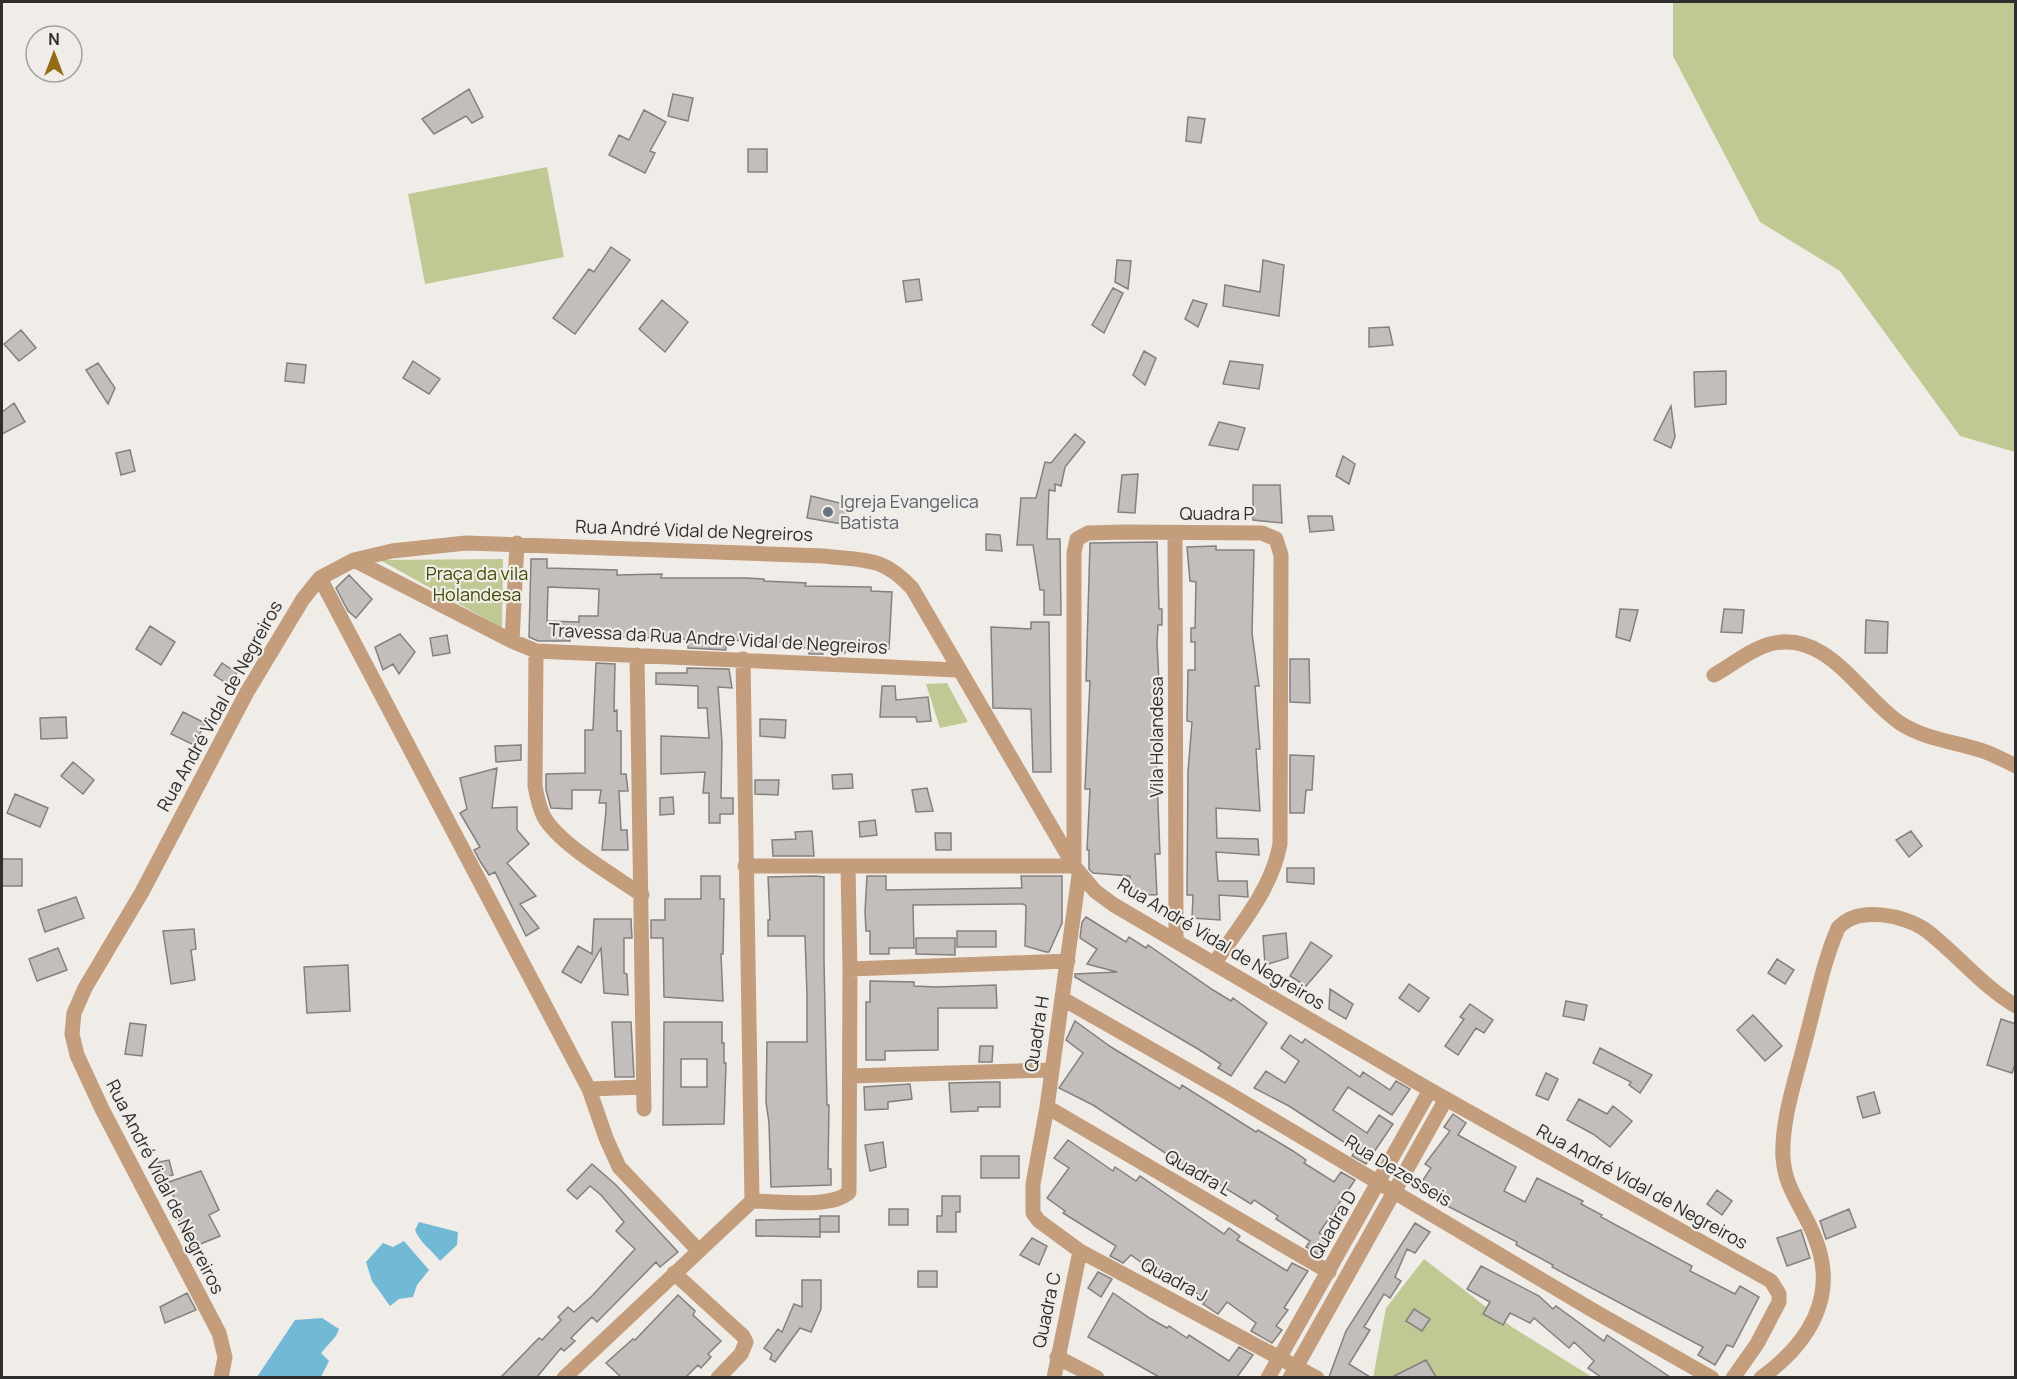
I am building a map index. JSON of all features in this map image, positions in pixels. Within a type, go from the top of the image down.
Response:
[{"type":"street","name":"Quadra P","points":[[1077,870],[1075,545],[1077,539],[1088,533],[1262,533],[1276,539],[1281,555],[1280,844],[1277,861],[1268,883],[1214,964]]},
{"type":"street","name":"Vila Holandesa","points":[[1176,533],[1176,940]]},
{"type":"street","name":"Rua André Vidal de Negreiros","points":[[221,1377],[225,1358],[219,1334],[102,1110],[76,1055],[72,1034],[75,1013],[86,988],[142,892],[247,692],[303,599],[320,578],[354,560],[414,548],[465,543],[517,543],[824,556],[882,563],[896,571],[912,588],[957,670],[1077,870],[1095,891],[1114,906],[1176,940],[1430,1090],[1771,1281],[1779,1294],[1779,1302],[1733,1377]]},
{"type":"street","points":[[512,641],[517,543]]},
{"type":"street","name":"Travessa da Rua Andre Vidal de Negreiros","points":[[354,560],[536,651],[957,670]]},
{"type":"street","points":[[320,578],[589,1089],[612,1154],[619,1167],[699,1251]]},
{"type":"street","points":[[1714,675],[1770,644],[1795,642],[1812,646],[1834,661],[1878,706],[1901,724],[1920,734],[1986,752],[2016,766]]},
{"type":"street","points":[[536,651],[535,786],[538,804],[545,820],[574,848],[642,895]]},
{"type":"street","points":[[637,656],[644,1110]]},
{"type":"street","points":[[743,659],[752,1202]]},
{"type":"street","points":[[745,866],[1077,870]]},
{"type":"street","points":[[564,1377],[752,1202],[829,1202],[845,1197],[849,1192],[848,868]]},
{"type":"street","name":"Quadra H","points":[[1031,1199],[1063,999],[1077,870]]},
{"type":"street","points":[[1761,1377],[1794,1351],[1808,1334],[1821,1299],[1820,1254],[1815,1237],[1786,1179],[1784,1138],[1815,1003],[1838,928],[1845,920],[1871,914],[1914,924],[1927,931],[1987,986],[2016,1006]]},
{"type":"street","points":[[850,969],[1068,961]]},
{"type":"street","name":"Rua Dezesseis","points":[[1063,999],[1380,1182],[1594,1311],[1712,1377]]},
{"type":"street","points":[[850,1076],[1050,1070]]},
{"type":"street","points":[[589,1089],[643,1087]]},
{"type":"street","name":"Quadra D","points":[[1268,1377],[1430,1090]]},
{"type":"street","points":[[1293,1372],[1446,1099]]},
{"type":"street","name":"Quadra L","points":[[1047,1107],[1329,1272]]},
{"type":"street","name":"Quadra J","points":[[1031,1199],[1031,1208],[1039,1221],[1080,1251],[1280,1359],[1293,1372],[1317,1377]]},
{"type":"street","name":"Quadra C","points":[[1054,1377],[1080,1251]]},
{"type":"street","points":[[674,1273],[743,1336],[746,1342],[741,1354],[718,1377]]},
{"type":"street","points":[[1057,1357],[1097,1377]]},
{"type":"green space","points":[[1673,2],[2015,2],[2015,452],[1960,436],[1840,271],[1760,222],[1673,56]]},
{"type":"green space","points":[[547,167],[564,257],[425,284],[408,194]]},
{"type":"green space","name":"Praça da vila Holandesa","points":[[503,559],[502,628],[380,560]]},
{"type":"green space","points":[[947,683],[968,722],[940,728],[926,684]]},
{"type":"green space","points":[[1424,1259],[1512,1327],[1592,1377],[1373,1378],[1386,1308]]},
{"type":"water","points":[[419,1222],[458,1232],[457,1245],[440,1261],[417,1234],[415,1230]]},
{"type":"water","points":[[404,1241],[429,1270],[417,1285],[413,1297],[399,1299],[390,1306],[372,1281],[366,1262],[383,1243],[393,1247]]},
{"type":"water","points":[[322,1318],[339,1329],[321,1353],[329,1361],[321,1377],[257,1377],[295,1320]]},
{"type":"building","points":[[469,89],[483,117],[472,123],[466,116],[434,134],[422,119]]},
{"type":"building","points":[[673,94],[693,98],[688,121],[668,116]]},
{"type":"building","points":[[644,110],[666,122],[650,151],[655,153],[645,173],[609,155],[619,135],[629,140]]},
{"type":"building","points":[[1188,117],[1205,119],[1201,143],[1186,141]]},
{"type":"building","points":[[748,149],[767,149],[767,172],[748,172]]},
{"type":"building","points":[[611,247],[630,260],[575,334],[553,318],[589,269],[594,272]]},
{"type":"building","points":[[1117,260],[1131,261],[1128,289],[1115,282]]},
{"type":"building","points":[[1263,260],[1284,265],[1279,316],[1223,306],[1225,285],[1260,292]]},
{"type":"building","points":[[919,279],[922,300],[906,302],[903,281]]},
{"type":"building","points":[[1113,288],[1123,293],[1104,333],[1092,325]]},
{"type":"building","points":[[662,300],[688,322],[665,352],[639,329]]},
{"type":"building","points":[[1193,300],[1207,304],[1198,327],[1185,319]]},
{"type":"building","points":[[1389,327],[1393,345],[1369,347],[1369,328]]},
{"type":"building","points":[[21,330],[36,348],[19,361],[4,344]]},
{"type":"building","points":[[1144,351],[1156,358],[1145,385],[1133,375]]},
{"type":"building","points":[[413,361],[440,379],[429,394],[403,378]]},
{"type":"building","points":[[1230,361],[1263,365],[1259,389],[1223,384]]},
{"type":"building","points":[[98,363],[115,388],[108,404],[86,370]]},
{"type":"building","points":[[287,363],[306,365],[304,383],[285,381]]},
{"type":"building","points":[[1726,371],[1726,404],[1695,407],[1694,372]]},
{"type":"building","points":[[14,403],[25,422],[2,434],[2,412]]},
{"type":"building","points":[[1671,406],[1675,437],[1671,448],[1654,440]]},
{"type":"building","points":[[1219,422],[1245,428],[1238,450],[1209,445]]},
{"type":"building","points":[[1075,434],[1085,442],[1065,467],[1061,486],[1055,484],[1055,491],[1049,490],[1047,539],[1060,539],[1061,615],[1044,615],[1044,590],[1040,590],[1033,545],[1017,545],[1021,498],[1036,498],[1045,462],[1051,463]]},
{"type":"building","points":[[130,450],[135,471],[121,475],[116,453]]},
{"type":"building","points":[[1343,456],[1355,464],[1349,484],[1336,476]]},
{"type":"building","points":[[1138,474],[1135,513],[1118,512],[1122,475]]},
{"type":"building","points":[[1253,485],[1280,485],[1282,523],[1253,520]]},
{"type":"building","name":"Igreja Evangelica Batista","points":[[811,496],[848,505],[848,525],[807,518]]},
{"type":"building","points":[[1308,516],[1332,516],[1334,530],[1310,532]]},
{"type":"building","points":[[986,534],[1000,535],[1002,551],[986,550]]},
{"type":"building","points":[[1157,542],[1159,609],[1162,609],[1162,625],[1158,625],[1157,643],[1159,682],[1153,681],[1160,854],[1155,854],[1157,895],[1129,894],[1130,876],[1093,873],[1089,869],[1089,850],[1087,850],[1090,789],[1085,789],[1090,681],[1086,681],[1090,543]]},
{"type":"building","points":[[1216,546],[1216,550],[1254,550],[1252,633],[1259,686],[1255,686],[1260,749],[1256,749],[1260,811],[1216,808],[1217,838],[1258,839],[1259,855],[1216,852],[1218,881],[1247,881],[1248,897],[1219,895],[1220,920],[1192,918],[1193,895],[1187,895],[1188,772],[1192,722],[1187,721],[1188,670],[1195,670],[1195,642],[1191,642],[1191,628],[1195,628],[1196,582],[1190,581],[1187,547]]},
{"type":"building","points":[[531,559],[547,559],[547,568],[617,570],[617,575],[662,574],[661,578],[764,579],[764,581],[806,583],[805,586],[871,587],[871,591],[892,592],[889,649],[845,648],[845,653],[823,651],[823,654],[809,654],[809,648],[787,647],[787,642],[725,640],[726,650],[688,648],[688,642],[684,639],[570,635],[570,641],[538,641],[529,637]],"holes":[[[548,587],[599,589],[598,616],[579,616],[579,622],[547,621]]]},
{"type":"building","points":[[349,575],[372,599],[356,618],[348,611],[336,588]]},
{"type":"building","points":[[1620,609],[1638,610],[1630,641],[1616,637]]},
{"type":"building","points":[[1724,609],[1744,610],[1742,633],[1721,632]]},
{"type":"building","points":[[1866,620],[1888,622],[1887,653],[1865,653]]},
{"type":"building","points":[[1031,622],[1049,622],[1051,772],[1033,772],[1031,709],[993,708],[991,627],[1031,629]]},
{"type":"building","points":[[150,626],[175,642],[161,665],[136,649]]},
{"type":"building","points":[[400,634],[415,652],[399,674],[393,664],[383,670],[375,647]]},
{"type":"building","points":[[447,635],[450,653],[433,656],[430,638]]},
{"type":"building","points":[[1290,659],[1309,659],[1310,703],[1290,702]]},
{"type":"building","points":[[222,663],[237,673],[229,685],[214,675]]},
{"type":"building","points":[[596,663],[615,664],[614,711],[617,710],[617,731],[621,731],[621,774],[626,774],[628,791],[619,791],[621,830],[627,830],[628,850],[602,850],[606,803],[599,803],[601,790],[572,790],[572,809],[551,808],[546,790],[546,774],[585,773],[585,730],[593,730]]},
{"type":"building","points":[[687,668],[729,669],[732,688],[718,687],[722,743],[721,798],[733,798],[733,814],[720,814],[720,823],[709,823],[709,793],[703,793],[705,772],[661,774],[661,736],[709,738],[707,708],[698,708],[698,686],[656,684],[656,673],[687,673]]},
{"type":"building","points":[[882,686],[895,686],[896,700],[928,697],[931,721],[917,722],[916,717],[880,717]]},
{"type":"building","points":[[183,712],[205,723],[194,745],[171,734]]},
{"type":"building","points":[[66,717],[67,738],[41,739],[40,718]]},
{"type":"building","points":[[760,719],[786,720],[785,738],[760,736]]},
{"type":"building","points":[[521,745],[521,760],[496,762],[495,746]]},
{"type":"building","points":[[1290,755],[1314,756],[1312,790],[1306,790],[1304,813],[1290,813]]},
{"type":"building","points":[[73,762],[94,780],[83,794],[61,776]]},
{"type":"building","points":[[497,768],[492,808],[517,807],[517,830],[529,844],[507,863],[536,896],[520,904],[539,928],[526,936],[495,872],[489,875],[474,850],[480,847],[460,813],[467,809],[460,778]]},
{"type":"building","points":[[852,774],[853,788],[833,789],[832,775]]},
{"type":"building","points":[[755,780],[779,780],[778,795],[755,794]]},
{"type":"building","points":[[927,788],[933,811],[916,812],[912,790]]},
{"type":"building","points":[[15,794],[48,808],[40,827],[7,813]]},
{"type":"building","points":[[673,797],[674,814],[660,815],[660,798]]},
{"type":"building","points":[[875,820],[877,835],[860,837],[859,822]]},
{"type":"building","points":[[812,831],[814,856],[773,856],[772,840],[796,839],[795,832]]},
{"type":"building","points":[[1911,831],[1922,846],[1909,857],[1896,840]]},
{"type":"building","points":[[935,833],[951,833],[951,850],[936,850]]},
{"type":"building","points":[[2,859],[22,859],[22,886],[2,886]]},
{"type":"building","points":[[1287,868],[1314,868],[1314,884],[1287,882]]},
{"type":"building","points":[[701,876],[720,876],[720,899],[724,899],[723,954],[721,954],[723,1001],[664,997],[663,938],[651,938],[651,920],[665,920],[665,899],[701,899]]},
{"type":"building","points":[[867,876],[886,876],[886,890],[1022,888],[1021,876],[1062,876],[1062,923],[1049,952],[1046,952],[1025,946],[1026,906],[1023,904],[913,905],[914,948],[889,948],[889,954],[870,954],[870,931],[866,931],[865,912]]},
{"type":"building","points":[[768,877],[824,877],[827,1105],[829,1105],[828,1169],[831,1169],[831,1185],[771,1187],[766,1102],[767,1042],[807,1042],[807,996],[805,936],[768,936],[768,920],[770,920]]},
{"type":"building","points":[[76,897],[84,918],[45,932],[38,910]]},
{"type":"building","points":[[1086,917],[1126,942],[1129,937],[1146,948],[1148,945],[1213,990],[1231,1001],[1233,998],[1267,1023],[1231,1076],[1218,1068],[1221,1064],[1198,1049],[1075,977],[1075,974],[1117,972],[1087,964],[1097,949],[1080,938],[1082,922]]},
{"type":"building","points":[[594,919],[631,919],[632,938],[624,938],[624,973],[627,974],[628,995],[604,993],[601,948],[581,983],[562,972],[578,946],[592,954]]},
{"type":"building","points":[[194,929],[196,949],[191,950],[195,980],[171,984],[163,931]]},
{"type":"building","points":[[957,931],[996,931],[996,947],[957,947]]},
{"type":"building","points":[[1286,933],[1288,958],[1265,965],[1263,936]]},
{"type":"building","points":[[916,938],[955,938],[955,955],[916,954]]},
{"type":"building","points":[[1311,942],[1332,956],[1306,986],[1290,976]]},
{"type":"building","points":[[58,948],[67,970],[37,981],[29,959]]},
{"type":"building","points":[[1777,959],[1794,970],[1785,984],[1768,973]]},
{"type":"building","points":[[348,965],[350,1011],[307,1013],[304,967]]},
{"type":"building","points":[[870,981],[914,982],[914,986],[936,987],[996,985],[997,1008],[938,1008],[938,1050],[885,1051],[885,1060],[866,1060],[866,1002],[870,1002]]},
{"type":"building","points":[[1409,984],[1429,998],[1419,1012],[1399,998]]},
{"type":"building","points":[[1330,989],[1353,1004],[1346,1019],[1329,1009]]},
{"type":"building","points":[[1566,1001],[1587,1005],[1584,1020],[1563,1016]]},
{"type":"building","points":[[1470,1004],[1493,1020],[1484,1033],[1476,1028],[1458,1055],[1445,1046],[1464,1019],[1460,1017]]},
{"type":"building","points":[[1753,1015],[1782,1046],[1765,1061],[1737,1030]]},
{"type":"building","points":[[2001,1019],[2016,1024],[2016,1062],[2012,1073],[1987,1065]]},
{"type":"building","points":[[1075,1021],[1111,1047],[1180,1089],[1182,1085],[1256,1132],[1258,1130],[1293,1151],[1306,1160],[1304,1163],[1334,1182],[1341,1172],[1355,1180],[1319,1233],[1329,1239],[1319,1255],[1306,1247],[1310,1241],[1276,1219],[1278,1216],[1254,1200],[1251,1204],[1199,1172],[1197,1174],[1093,1105],[1059,1088],[1083,1053],[1066,1040]]},
{"type":"building","points":[[612,1022],[631,1022],[634,1077],[615,1077]]},
{"type":"building","points":[[664,1022],[722,1022],[722,1043],[724,1043],[724,1063],[726,1063],[724,1124],[663,1125]],"holes":[[[681,1059],[707,1059],[707,1087],[681,1087]]]},
{"type":"building","points":[[130,1023],[146,1025],[142,1056],[125,1054]]},
{"type":"building","points":[[1290,1035],[1302,1043],[1305,1039],[1360,1077],[1363,1072],[1390,1090],[1396,1081],[1410,1089],[1392,1115],[1348,1087],[1333,1110],[1367,1133],[1379,1115],[1393,1124],[1366,1164],[1352,1156],[1356,1150],[1289,1106],[1254,1088],[1266,1071],[1285,1083],[1299,1061],[1281,1048]]},
{"type":"building","points":[[980,1046],[993,1046],[992,1062],[979,1062]]},
{"type":"building","points":[[1600,1048],[1652,1075],[1640,1093],[1629,1085],[1631,1082],[1593,1063]]},
{"type":"building","points":[[1546,1073],[1558,1079],[1548,1100],[1536,1095]]},
{"type":"building","points":[[1000,1082],[1000,1107],[978,1107],[978,1111],[951,1112],[949,1083]]},
{"type":"building","points":[[910,1084],[912,1099],[888,1102],[888,1109],[865,1110],[864,1087]]},
{"type":"building","points":[[1874,1092],[1880,1113],[1863,1118],[1857,1097]]},
{"type":"building","points":[[1579,1099],[1607,1114],[1613,1106],[1632,1121],[1610,1147],[1593,1134],[1567,1120]]},
{"type":"building","points":[[1453,1114],[1466,1123],[1458,1135],[1516,1167],[1504,1191],[1525,1202],[1537,1178],[1583,1201],[1581,1204],[1602,1215],[1601,1217],[1692,1266],[1690,1271],[1735,1294],[1740,1286],[1759,1297],[1733,1347],[1727,1345],[1715,1365],[1698,1355],[1703,1347],[1552,1267],[1553,1265],[1516,1245],[1517,1242],[1438,1201],[1419,1186],[1431,1168],[1425,1164],[1450,1131],[1444,1127]]},
{"type":"building","points":[[1068,1140],[1113,1171],[1115,1167],[1136,1181],[1140,1176],[1224,1234],[1229,1228],[1240,1236],[1237,1240],[1287,1271],[1292,1263],[1308,1271],[1284,1308],[1288,1310],[1276,1326],[1282,1330],[1272,1343],[1251,1331],[1256,1323],[1227,1302],[1218,1314],[1203,1304],[1206,1300],[1167,1272],[1165,1274],[1148,1263],[1146,1266],[1131,1255],[1123,1263],[1110,1256],[1116,1246],[1063,1213],[1065,1211],[1047,1198],[1069,1168],[1054,1158]]},
{"type":"building","points":[[883,1142],[886,1167],[870,1171],[865,1145]]},
{"type":"building","points":[[981,1156],[1019,1156],[1019,1178],[981,1178]]},
{"type":"building","points":[[169,1160],[173,1175],[155,1180],[149,1164]]},
{"type":"building","points":[[592,1164],[616,1185],[678,1252],[660,1267],[656,1262],[597,1322],[592,1317],[571,1338],[575,1341],[564,1351],[561,1348],[537,1377],[501,1377],[539,1338],[542,1340],[561,1320],[558,1317],[568,1307],[574,1312],[592,1296],[635,1249],[616,1231],[624,1222],[601,1195],[590,1186],[577,1199],[567,1190]]},
{"type":"building","points":[[201,1171],[219,1210],[209,1215],[220,1236],[193,1247],[181,1228],[175,1208],[179,1206],[166,1183]]},
{"type":"building","points":[[1717,1190],[1732,1201],[1722,1215],[1707,1204]]},
{"type":"building","points":[[942,1196],[960,1196],[960,1212],[956,1212],[956,1232],[937,1232],[937,1216],[942,1216]]},
{"type":"building","points":[[889,1209],[908,1209],[908,1225],[889,1225]]},
{"type":"building","points":[[1849,1209],[1856,1227],[1826,1239],[1820,1221]]},
{"type":"building","points":[[820,1216],[839,1216],[839,1232],[820,1232]]},
{"type":"building","points":[[820,1219],[820,1237],[756,1236],[756,1220]]},
{"type":"building","points":[[1415,1223],[1430,1232],[1415,1253],[1407,1249],[1395,1277],[1401,1281],[1390,1298],[1384,1294],[1364,1327],[1370,1330],[1349,1364],[1370,1377],[1329,1377],[1346,1331]]},
{"type":"building","points":[[1801,1230],[1810,1258],[1787,1266],[1777,1238]]},
{"type":"building","points":[[1032,1238],[1047,1246],[1039,1265],[1020,1255]]},
{"type":"building","points":[[1481,1266],[1539,1296],[1553,1309],[1556,1306],[1604,1341],[1607,1335],[1670,1377],[1601,1377],[1588,1368],[1594,1361],[1574,1342],[1569,1348],[1534,1318],[1530,1323],[1510,1313],[1503,1325],[1483,1314],[1490,1302],[1467,1289]]},
{"type":"building","points":[[918,1271],[937,1271],[937,1287],[918,1287]]},
{"type":"building","points":[[1098,1272],[1112,1279],[1101,1297],[1088,1288]]},
{"type":"building","points":[[802,1280],[821,1280],[821,1309],[811,1332],[800,1328],[775,1362],[770,1359],[772,1354],[764,1348],[778,1329],[782,1332],[794,1304],[802,1307]]},
{"type":"building","points":[[187,1293],[196,1310],[165,1323],[160,1307]]},
{"type":"building","points":[[1113,1293],[1151,1319],[1167,1328],[1169,1326],[1187,1338],[1189,1335],[1229,1361],[1239,1347],[1253,1355],[1237,1377],[1159,1377],[1088,1337]]},
{"type":"building","points":[[678,1295],[695,1311],[693,1315],[721,1341],[708,1354],[711,1357],[701,1368],[698,1365],[686,1377],[621,1377],[606,1363],[633,1339],[635,1340]]},
{"type":"building","points":[[1414,1309],[1430,1319],[1422,1331],[1406,1321]]},
{"type":"building","points":[[1426,1360],[1436,1377],[1392,1377]]},
{"type":"place","name":"Igreja Evangelica Batista","points":[[828,512]]}]
